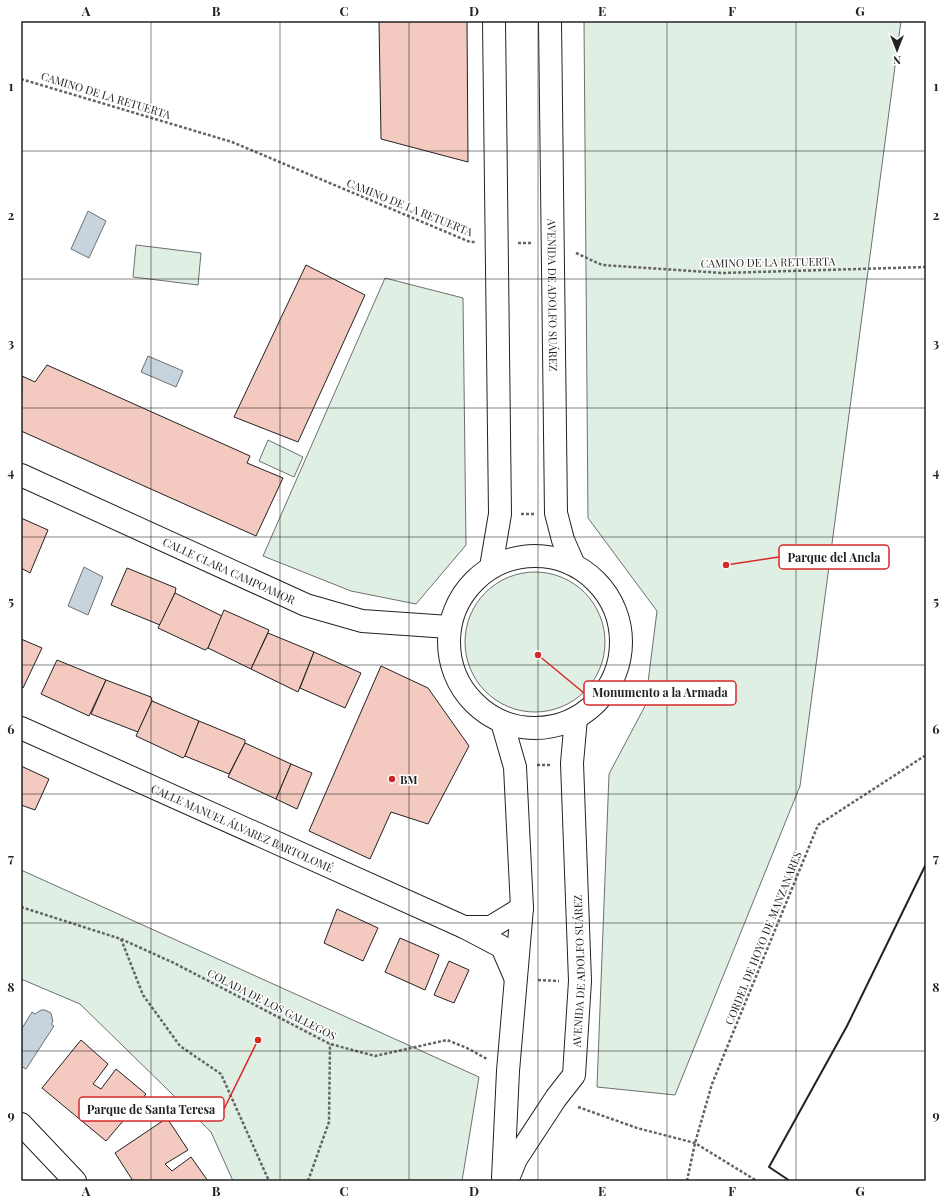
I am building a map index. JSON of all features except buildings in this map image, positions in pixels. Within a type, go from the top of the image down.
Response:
[{"type":"street","points":[[491,567],[500,514],[494,21]]},
{"type":"street","name":"AVENIDA DE ADOLFO SUÁREZ","points":[[550,21],[556,513],[563,540],[574,565]]},
{"type":"street","name":"CALLE CLARA CAMPOAMOR","points":[[21,475],[306,605],[362,621],[449,627]]},
{"type":"street","points":[[532,556],[554,558],[574,565],[592,577],[606,592],[616,610],[621,631],[621,652],[616,672],[607,691],[593,706],[576,718],[558,725],[540,728],[521,727],[502,722],[482,710],[466,694],[454,673],[448,651],[449,627],[455,609],[464,592],[476,579],[491,567],[511,559],[532,556]]},
{"type":"street","name":"AVENIDA DE ADOLFO SUÁREZ","points":[[507,1181],[516,1159],[556,1098],[574,1075],[580,981],[572,763],[576,718]]},
{"type":"street","points":[[502,722],[515,767],[522,908],[508,1071],[503,1181]]},
{"type":"street","name":"CALLE MANUEL ÁLVAREZ BARTOLOMÉ","points":[[21,728],[464,927],[502,947],[516,979]]},
{"type":"street","name":"CALLE MANUEL ÁLVAREZ BARTOLOMÉ","points":[[464,927],[491,927],[522,908]]},
{"type":"street","points":[[21,1124],[75,1181]]},
{"type":"path","name":"CAMINO DE LA RETUERTA","points":[[21,79],[232,142],[470,242],[553,242],[602,265],[722,273],[926,267]]},
{"type":"path","points":[[500,514],[556,513]]},
{"type":"path","name":"CORDEL DE HOYO DE MANZANARES","points":[[687,1181],[695,1143],[712,1084],[818,825],[926,756]]},
{"type":"path","points":[[515,767],[572,763]]},
{"type":"path","name":"COLADA DE LOS GALLEGOS","points":[[21,907],[121,939],[174,963],[330,1044],[375,1056],[447,1040],[467,1048],[508,1071]]},
{"type":"path","points":[[121,939],[144,995],[180,1046],[220,1074],[269,1181]]},
{"type":"path","points":[[516,979],[580,981]]},
{"type":"path","points":[[308,1181],[329,1122],[330,1044]]},
{"type":"path","points":[[556,1098],[630,1126],[695,1143],[757,1181]]},
{"type":"green space","points":[[584,21],[901,21],[800,786],[675,1095],[597,1087],[609,774],[645,706],[657,611],[588,518]]},
{"type":"green space","points":[[136,245],[201,253],[198,285],[133,277]]},
{"type":"green space","points":[[385,278],[463,298],[466,545],[416,604],[351,591],[263,556]]},
{"type":"green space","points":[[268,440],[303,457],[294,477],[259,461]]},
{"type":"green space","points":[[542,572],[562,577],[585,592],[600,615],[604,628],[604,656],[600,669],[585,692],[562,707],[549,711],[528,712],[508,707],[485,692],[470,669],[466,656],[465,635],[470,615],[485,592],[508,577],[521,573]]},
{"type":"green space","points":[[21,870],[479,1077],[462,1181],[233,1181],[211,1132],[80,1004],[21,979]]},
{"type":"shaded area","points":[[88,211],[106,221],[89,258],[71,249]]},
{"type":"shaded area","points":[[148,356],[183,371],[176,387],[141,372]]},
{"type":"shaded area","points":[[84,567],[103,577],[88,615],[68,606]]},
{"type":"shaded area","points":[[41,1010],[51,1013],[53,1022],[51,1024],[54,1026],[26,1069],[21,1066],[21,1030],[32,1012],[35,1014]]},
{"type":"wall","points":[[790,1181],[769,1167],[847,1026],[926,864]]},
{"type":"place","name":"Parque del Ancla","points":[[726,565]]},
{"type":"place","name":"Monumento a la Armada","points":[[538,655]]},
{"type":"place","name":"BM","points":[[392,779]]},
{"type":"place","name":"Parque de Santa Teresa","points":[[258,1040]]}]
